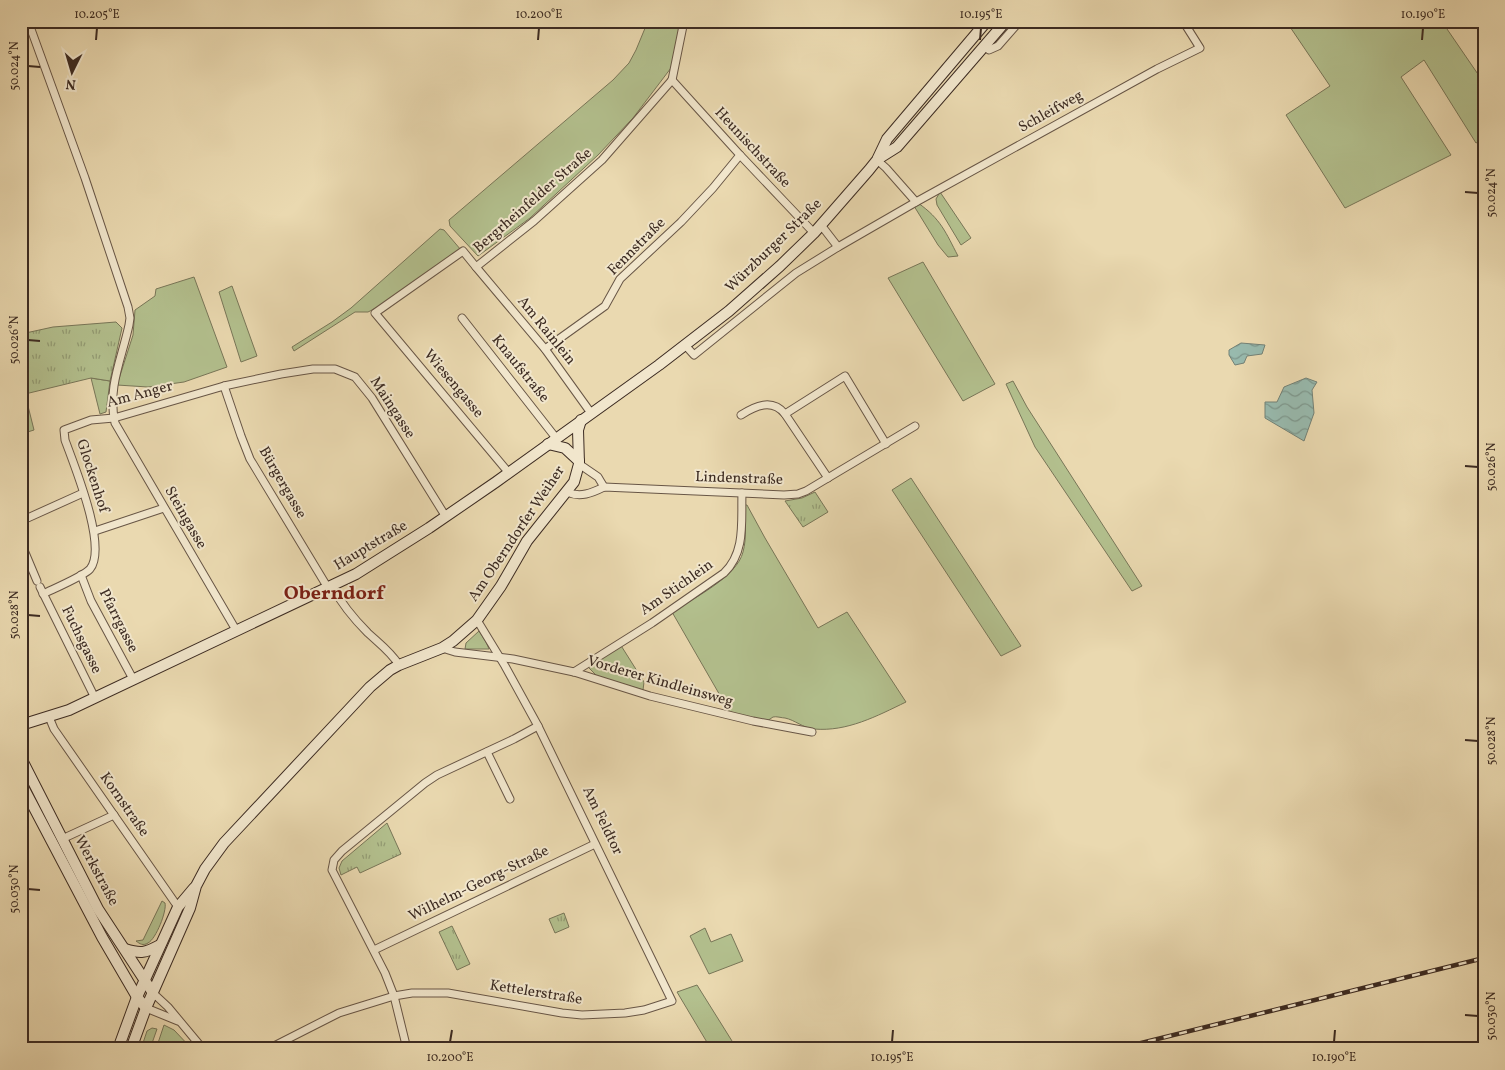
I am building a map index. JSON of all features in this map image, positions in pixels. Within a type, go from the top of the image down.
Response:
[{"type":"main road","name":"Würzburger Straße","points":[[581,420],[729,311],[818,229],[877,160],[887,139],[987,21]]},
{"type":"main road","name":"Würzburger Straße","points":[[877,160],[897,147],[1006,21]]},
{"type":"main road","points":[[973,37],[984,46]]},
{"type":"main road","name":"Hauptstraße","points":[[21,725],[70,710],[330,587],[378,562],[509,473],[581,420]]},
{"type":"main road","name":"Am Oberndorfer Weiher","points":[[442,648],[453,642],[476,620],[501,586],[528,541],[577,477],[579,463],[578,430],[581,420]]},
{"type":"main road","points":[[552,441],[565,448],[579,463]]},
{"type":"main road","points":[[118,1049],[137,997],[178,908],[196,886],[205,869],[224,842],[382,675],[399,665],[442,648]]},
{"type":"main road","name":"Werkstraße","points":[[21,758],[98,909],[153,993]]},
{"type":"main road","name":"Werkstraße","points":[[21,782],[96,927],[137,997],[146,1008]]},
{"type":"main road","points":[[131,1049],[146,1008],[190,908],[196,886]]},
{"type":"main road","points":[[125,949],[142,953],[160,945]]},
{"type":"street","points":[[28,21],[85,178],[128,308],[129,325],[113,386],[114,418]]},
{"type":"street","points":[[672,80],[684,21]]},
{"type":"street","points":[[984,46],[989,50],[998,46],[1020,21]]},
{"type":"street","name":"Schleifweg","points":[[838,247],[1157,69],[1200,48],[1183,21]]},
{"type":"street","name":"Heunischstraße","points":[[672,80],[740,155],[818,229]]},
{"type":"street","name":"Bergrheinfelder Straße","points":[[375,313],[463,251],[476,268],[534,221],[602,160],[672,80]]},
{"type":"street","name":"Fennstraße","points":[[545,349],[605,306],[620,279],[681,222],[740,155]]},
{"type":"street","points":[[877,160],[916,202]]},
{"type":"street","points":[[818,229],[838,247]]},
{"type":"street","name":"Würzburger Straße","points":[[685,345],[694,355],[796,273],[838,247]]},
{"type":"street","name":"Am Rainlein","points":[[476,268],[545,349],[591,413]]},
{"type":"street","name":"Wiesengasse","points":[[375,313],[509,473]]},
{"type":"street","name":"Knaufstraße","points":[[462,318],[552,441]]},
{"type":"street","name":"Maingasse","points":[[224,386],[313,369],[335,369],[355,376],[372,398],[446,517]]},
{"type":"street","points":[[785,414],[845,376],[886,444]]},
{"type":"street","name":"Am Anger","points":[[64,430],[90,420],[114,418],[224,386]]},
{"type":"street","name":"Bürgergasse","points":[[224,386],[240,436],[250,459],[330,587]]},
{"type":"street","points":[[741,415],[760,404],[781,409],[828,478]]},
{"type":"street","name":"Steingasse","points":[[114,418],[120,433],[236,630]]},
{"type":"street","name":"Lindenstraße","points":[[567,492],[572,495],[589,494],[604,488],[798,494],[915,426]]},
{"type":"street","name":"Glockenhof","points":[[64,430],[65,440],[95,531],[94,561],[90,569],[81,575]]},
{"type":"street","points":[[579,463],[598,477],[604,488]]},
{"type":"street","points":[[21,521],[84,493]]},
{"type":"street","name":"Am Stichlein","points":[[574,672],[675,607],[713,581],[732,565],[739,550],[742,493]]},
{"type":"street","name":"Glockenhof","points":[[95,531],[164,508]]},
{"type":"street","name":"Fuchsgasse","points":[[21,544],[94,698]]},
{"type":"street","name":"Fuchsgasse","points":[[40,587],[81,575]]},
{"type":"street","name":"Pfarrgasse","points":[[81,575],[91,601],[133,679]]},
{"type":"street","points":[[330,587],[351,615],[393,655],[399,665]]},
{"type":"street","name":"Am Feldtor","points":[[476,620],[500,657],[538,726],[672,1001]]},
{"type":"street","points":[[442,648],[455,652],[500,657]]},
{"type":"street","name":"Vorderer Kindleinsweg","points":[[500,657],[574,672],[659,698],[753,721],[812,732]]},
{"type":"street","name":"Kornstraße","points":[[49,717],[54,729],[178,908]]},
{"type":"street","points":[[407,1049],[394,996],[374,950],[332,870],[334,860],[342,851],[425,783],[538,726]]},
{"type":"street","points":[[486,752],[510,799]]},
{"type":"street","points":[[62,839],[114,815]]},
{"type":"street","name":"Wilhelm-Georg-Straße","points":[[374,950],[596,844]]},
{"type":"street","name":"Kettelerstraße","points":[[268,1049],[339,1013],[394,996],[412,993],[438,992],[582,1015],[625,1013],[644,1010],[672,1001]]},
{"type":"street","points":[[153,993],[168,1007],[203,1049]]},
{"type":"street","points":[[146,1008],[178,1021]]},
{"type":"green space","points":[[648,21],[684,21],[674,64],[633,118],[598,155],[530,218],[478,256],[450,226],[449,220],[613,80],[629,63]]},
{"type":"green space","points":[[1286,21],[1459,21],[1447,29],[1484,83],[1484,139],[1476,143],[1424,60],[1401,77],[1451,155],[1345,208],[1286,115],[1330,86]]},
{"type":"green space","points":[[940,192],[971,238],[961,245],[937,205],[936,199]]},
{"type":"green space","points":[[918,203],[938,221],[958,256],[948,257],[938,245],[914,206]]},
{"type":"green space","points":[[440,229],[444,230],[461,250],[382,305],[368,312],[355,312],[294,351],[292,347],[351,308]]},
{"type":"green space","points":[[923,262],[995,384],[963,401],[888,278]]},
{"type":"green space","points":[[194,277],[227,367],[184,382],[148,387],[117,385],[133,335],[135,310],[155,296],[156,289]]},
{"type":"green space","points":[[232,286],[257,356],[241,362],[219,292]]},
{"type":"green space","points":[[116,322],[122,328],[110,381],[91,378],[21,395],[21,334],[53,327]]},
{"type":"green space","points":[[91,378],[110,381],[106,412],[100,414]]},
{"type":"green space","points":[[1013,381],[1027,407],[1142,586],[1132,591],[1035,447],[1006,384]]},
{"type":"green space","points":[[25,394],[34,430],[21,434],[21,395]]},
{"type":"green space","points":[[911,478],[1021,646],[1001,656],[892,490]]},
{"type":"green space","points":[[815,492],[828,512],[803,527],[785,501],[802,498]]},
{"type":"green space","points":[[745,505],[747,505],[818,628],[847,612],[906,702],[862,722],[826,729],[814,729],[789,719],[777,717],[767,721],[757,721],[729,711],[672,612],[723,579],[739,561],[745,541]]},
{"type":"green space","points":[[479,631],[489,649],[465,649],[466,643]]},
{"type":"green space","points":[[620,644],[644,682],[643,690],[597,676],[589,668],[590,664]]},
{"type":"green space","points":[[387,823],[401,854],[360,873],[357,867],[341,875],[339,868],[342,861]]},
{"type":"green space","points":[[162,901],[165,903],[165,907],[163,918],[157,931],[148,943],[140,944],[136,941],[143,940]]},
{"type":"green space","points":[[564,913],[569,927],[555,933],[549,919]]},
{"type":"green space","points":[[452,926],[470,964],[457,970],[439,932]]},
{"type":"green space","points":[[705,928],[711,942],[731,934],[743,961],[709,974],[690,936]]},
{"type":"green space","points":[[697,985],[737,1049],[711,1049],[677,992]]},
{"type":"green space","points":[[164,1025],[174,1030],[192,1049],[156,1049]]},
{"type":"green space","points":[[152,1028],[157,1029],[150,1049],[141,1049],[147,1031]]},
{"type":"water","points":[[1241,343],[1265,345],[1262,354],[1247,356],[1244,363],[1235,365],[1229,355],[1229,350]]},
{"type":"water","points":[[1306,378],[1317,382],[1312,390],[1314,413],[1304,441],[1265,418],[1265,402],[1277,402],[1284,387]]},
{"type":"railway","points":[[1117,1049],[1484,958]]},
{"type":"district","name":"Oberndorf","points":[[334,594]]}]
